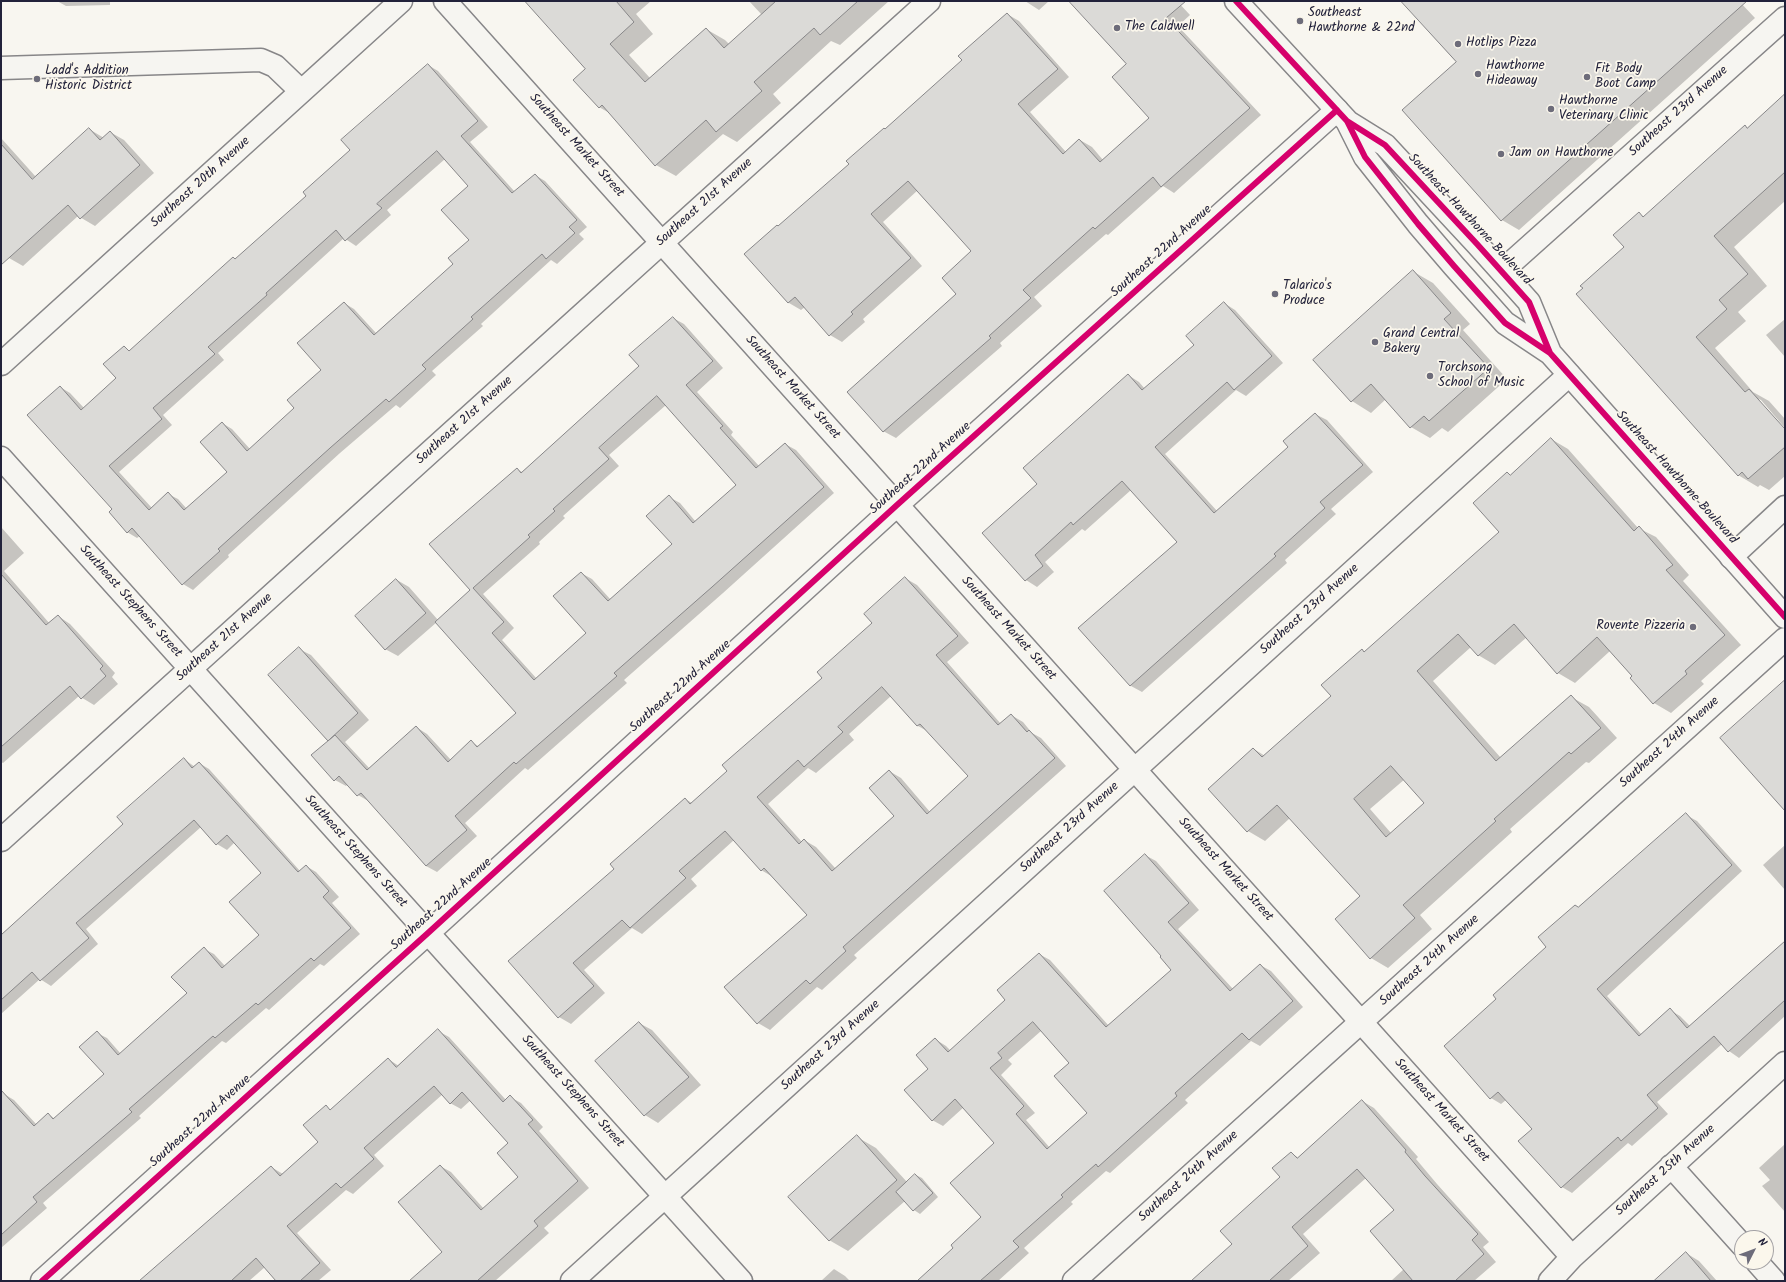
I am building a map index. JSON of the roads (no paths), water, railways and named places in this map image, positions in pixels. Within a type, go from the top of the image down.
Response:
[{"type":"street","name":"Southeast 20th Avenue","points":[[1,364],[401,1]]},
{"type":"street","name":"Southeast Market Street","points":[[445,1],[1572,1257]]},
{"type":"street","name":"Southeast 21st Avenue","points":[[1,840],[929,1]]},
{"type":"street","name":"Southeast Hawthorne Boulevard","points":[[1246,4],[1342,116],[1365,157],[1418,224],[1454,266],[1505,323],[1550,353],[1785,617]]},
{"type":"street","name":"Southeast 23rd Avenue","points":[[1502,271],[1785,18]]},
{"type":"street","points":[[1,68],[261,60],[275,66],[301,92]]},
{"type":"street","name":"Southeast Hawthorne Boulevard","points":[[1342,116],[1385,145],[1502,271],[1529,302],[1550,353]]},
{"type":"street","name":"Southeast 22nd Avenue","points":[[42,1281],[428,933],[897,505],[1342,116]]},
{"type":"street","name":"Southeast 23rd Avenue","points":[[572,1281],[1134,769],[1570,375]]},
{"type":"street","name":"Southeast Stephens Street","points":[[1,458],[741,1281]]},
{"type":"street","points":[[1731,557],[1785,507]]},
{"type":"street","name":"Southeast 24th Avenue","points":[[1074,1281],[1785,639]]},
{"type":"street","name":"Southeast 25th Avenue","points":[[1550,1281],[1572,1257],[1785,1064]]},
{"type":"street","points":[[1671,1166],[1734,1236]]},
{"type":"street","points":[[1764,1270],[1774,1281]]},
{"type":"place","name":"Southeast Hawthorne & 22nd","points":[[1300,21]]},
{"type":"place","name":"The Caldwell","points":[[1117,28]]},
{"type":"place","name":"Hotlips Pizza","points":[[1458,44]]},
{"type":"place","name":"Hawthorne Hideaway","points":[[1478,74]]},
{"type":"place","name":"Fit Body Boot Camp","points":[[1587,77]]},
{"type":"place","name":"Ladd's Addition Historic District","points":[[37,79]]},
{"type":"place","name":"Hawthorne Veterinary Clinic","points":[[1551,109]]},
{"type":"place","name":"Jam on Hawthorne","points":[[1501,154]]},
{"type":"place","name":"Talarico's Produce","points":[[1275,294]]},
{"type":"place","name":"Grand Central Bakery","points":[[1375,342]]},
{"type":"place","name":"Torchsong School of Music","points":[[1430,376]]},
{"type":"place","name":"Rovente Pizzeria","points":[[1693,627]]}]
